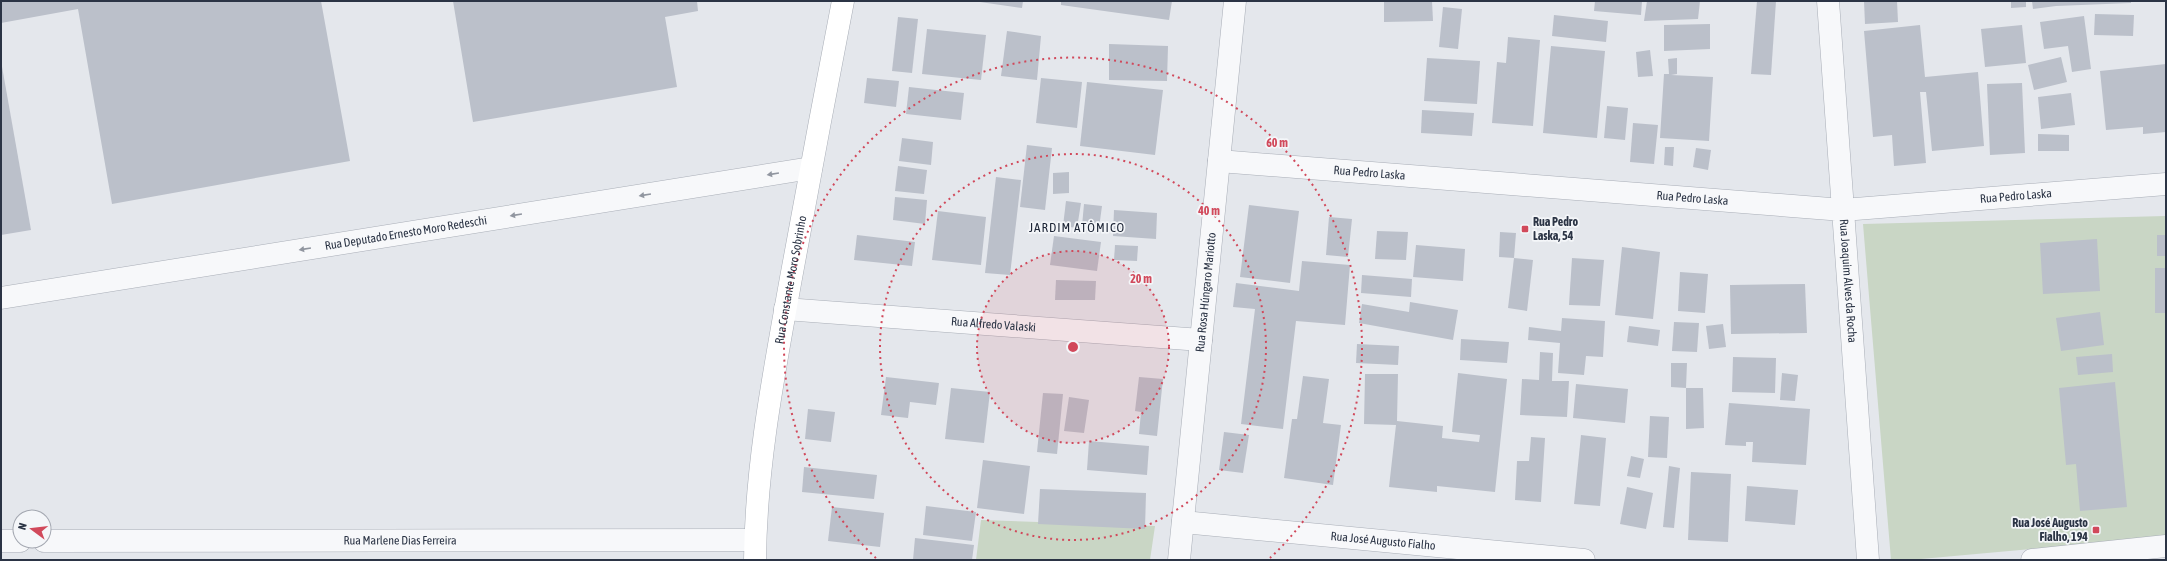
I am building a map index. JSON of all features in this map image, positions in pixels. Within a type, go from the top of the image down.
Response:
[{"type":"main road","name":"Rua Constante Moro Sobrinho","points":[[755,550],[764,431],[785,309],[843,1]]},
{"type":"street","name":"Rua Rosa Húngaro Mariotto","points":[[1179,560],[1235,1]]},
{"type":"street","name":"Rua Joaquim Alves da Rocha","points":[[1828,1],[1868,560]]},
{"type":"street","name":"Rua Pedro Laska","points":[[1219,161],[1843,210],[2166,184]]},
{"type":"street","name":"Rua Deputado Ernesto Moro Redeschi","points":[[1,298],[811,168]]},
{"type":"street","name":"Rua Alfredo Valaski","points":[[785,309],[1201,340]]},
{"type":"street","name":"Rua José Augusto Fialho","points":[[1183,522],[1584,560]]},
{"type":"street","points":[[1,541],[12,541]]},
{"type":"street","name":"Rua Marlene Dias Ferreira","points":[[52,541],[755,550]]},
{"type":"street","points":[[2032,560],[2166,546]]},
{"type":"green space","points":[[2165,216],[2166,537],[1910,560],[1891,560],[1863,224]]},
{"type":"green space","points":[[981,520],[1155,526],[1150,560],[976,560]]},
{"type":"building","points":[[1,1],[321,1],[350,161],[112,204],[78,9],[1,23]]},
{"type":"building","points":[[453,1],[697,1],[698,11],[665,17],[677,87],[473,122]]},
{"type":"building","points":[[973,1],[1023,1],[1022,8]]},
{"type":"building","points":[[1061,1],[1172,1],[1169,20],[1061,5]]},
{"type":"building","points":[[1384,1],[1432,1],[1433,21],[1384,22]]},
{"type":"building","points":[[1595,1],[1642,1],[1641,15],[1594,11]]},
{"type":"building","points":[[1647,1],[1700,1],[1698,19],[1644,21]]},
{"type":"building","points":[[1757,1],[1776,1],[1771,75],[1751,74]]},
{"type":"building","points":[[1864,1],[1897,1],[1898,22],[1865,24]]},
{"type":"building","points":[[2011,1],[2026,1],[2026,7],[2011,8]]},
{"type":"building","points":[[2032,1],[2131,1],[2131,3],[2056,6],[2033,9]]},
{"type":"building","points":[[1443,7],[1462,9],[1458,49],[1439,47]]},
{"type":"building","points":[[2095,14],[2134,15],[2133,36],[2094,35]]},
{"type":"building","points":[[1554,15],[1608,21],[1606,42],[1552,36]]},
{"type":"building","points":[[2084,16],[2091,69],[2072,72],[2068,46],[2044,49],[2040,22]]},
{"type":"building","points":[[898,17],[918,19],[912,73],[892,71]]},
{"type":"building","points":[[1710,24],[1710,49],[1664,51],[1664,25]]},
{"type":"building","points":[[1920,25],[1925,77],[1978,72],[1984,146],[1932,151],[1926,92],[1920,92],[1926,163],[1894,166],[1892,135],[1873,137],[1864,31]]},
{"type":"building","points":[[2022,25],[2026,63],[1985,67],[1981,29]]},
{"type":"building","points":[[927,29],[986,35],[981,80],[922,74]]},
{"type":"building","points":[[1007,31],[1041,36],[1037,80],[1001,76]]},
{"type":"building","points":[[1508,37],[1540,40],[1533,126],[1492,123],[1497,62],[1506,63]]},
{"type":"building","points":[[1109,44],[1168,46],[1167,81],[1109,80]]},
{"type":"building","points":[[1551,46],[1605,51],[1597,138],[1543,133]]},
{"type":"building","points":[[1650,50],[1653,76],[1638,77],[1636,52]]},
{"type":"building","points":[[2061,57],[2067,82],[2034,90],[2028,65]]},
{"type":"building","points":[[1427,58],[1480,61],[1477,104],[1424,101]]},
{"type":"building","points":[[1677,58],[1677,74],[1671,75],[1713,77],[1709,141],[1660,138],[1664,74],[1669,74],[1668,59]]},
{"type":"building","points":[[1,61],[31,230],[1,235]]},
{"type":"building","points":[[2166,64],[2166,132],[2143,134],[2143,127],[2106,130],[2100,71]]},
{"type":"building","points":[[867,78],[899,81],[896,107],[864,103]]},
{"type":"building","points":[[1041,78],[1082,82],[1077,128],[1036,123]]},
{"type":"building","points":[[1087,82],[1163,90],[1155,155],[1080,146]]},
{"type":"building","points":[[2022,83],[2025,153],[1990,155],[1987,84]]},
{"type":"building","points":[[909,87],[964,93],[961,120],[906,114]]},
{"type":"building","points":[[2071,93],[2075,125],[2041,129],[2038,97]]},
{"type":"building","points":[[1607,106],[1628,108],[1625,140],[1604,138]]},
{"type":"building","points":[[1422,110],[1474,113],[1472,136],[1421,133]]},
{"type":"building","points":[[1633,123],[1658,125],[1654,164],[1630,162]]},
{"type":"building","points":[[2038,134],[2069,135],[2069,151],[2038,151]]},
{"type":"building","points":[[902,138],[933,142],[931,165],[899,161]]},
{"type":"building","points":[[1027,145],[1052,148],[1045,210],[1020,207]]},
{"type":"building","points":[[1665,147],[1674,147],[1673,166],[1664,165]]},
{"type":"building","points":[[1696,148],[1711,150],[1708,170],[1693,167]]},
{"type":"building","points":[[898,166],[927,170],[924,194],[895,191]]},
{"type":"building","points":[[1069,172],[1069,193],[1053,194],[1053,173]]},
{"type":"building","points":[[996,177],[1021,180],[1010,275],[985,273]]},
{"type":"building","points":[[895,197],[927,200],[925,224],[893,220]]},
{"type":"building","points":[[1066,201],[1081,203],[1077,228],[1063,226]]},
{"type":"building","points":[[1084,204],[1102,206],[1099,228],[1082,226]]},
{"type":"building","points":[[1249,205],[1299,211],[1290,283],[1240,277]]},
{"type":"building","points":[[1114,210],[1157,213],[1156,239],[1113,236]]},
{"type":"building","points":[[938,211],[986,217],[981,265],[932,260]]},
{"type":"building","points":[[1329,217],[1352,219],[1348,257],[1326,255]]},
{"type":"building","points":[[1377,231],[1408,232],[1406,260],[1375,259]]},
{"type":"building","points":[[1500,232],[1516,233],[1514,258],[1499,257]]},
{"type":"building","points":[[857,235],[915,242],[912,266],[854,260]]},
{"type":"building","points":[[2157,235],[2166,235],[2166,256],[2157,256]]},
{"type":"building","points":[[1054,236],[1101,242],[1097,271],[1050,265]]},
{"type":"building","points":[[2097,239],[2100,291],[2043,294],[2040,243]]},
{"type":"building","points":[[1115,245],[1138,246],[1137,261],[1114,260]]},
{"type":"building","points":[[1416,245],[1465,249],[1463,281],[1413,277]]},
{"type":"building","points":[[1622,247],[1660,252],[1653,319],[1615,315]]},
{"type":"building","points":[[1514,258],[1533,260],[1527,311],[1508,308]]},
{"type":"building","points":[[1572,258],[1604,260],[1600,306],[1569,305]]},
{"type":"building","points":[[1302,261],[1350,265],[1345,325],[1296,321],[1283,429],[1241,424],[1255,309],[1233,307],[1236,283],[1299,291]]},
{"type":"building","points":[[2155,268],[2166,268],[2166,313],[2155,313]]},
{"type":"building","points":[[1680,272],[1708,274],[1705,313],[1678,311]]},
{"type":"building","points":[[1362,275],[1412,279],[1411,297],[1361,293]]},
{"type":"building","points":[[1056,280],[1096,281],[1095,300],[1055,300]]},
{"type":"building","points":[[1805,284],[1807,333],[1731,334],[1730,285]]},
{"type":"building","points":[[1410,302],[1458,310],[1453,340],[1359,323],[1362,304],[1409,312]]},
{"type":"building","points":[[2100,312],[2104,345],[2061,351],[2056,318]]},
{"type":"building","points":[[1562,318],[1605,321],[1603,357],[1586,356],[1584,375],[1558,373],[1560,343],[1528,340],[1529,327],[1561,331]]},
{"type":"building","points":[[1674,322],[1699,323],[1697,352],[1672,351]]},
{"type":"building","points":[[1723,324],[1726,347],[1709,349],[1706,326]]},
{"type":"building","points":[[1629,326],[1660,330],[1658,346],[1627,342]]},
{"type":"building","points":[[1461,339],[1509,342],[1507,363],[1460,360]]},
{"type":"building","points":[[1357,344],[1399,346],[1398,365],[1356,363]]},
{"type":"building","points":[[1540,352],[1553,353],[1552,381],[1569,381],[1567,417],[1520,415],[1522,379],[1539,380]]},
{"type":"building","points":[[2112,354],[2113,372],[2078,375],[2076,357]]},
{"type":"building","points":[[1733,357],[1776,358],[1775,393],[1732,392]]},
{"type":"building","points":[[1671,363],[1687,363],[1686,388],[1671,387]]},
{"type":"building","points":[[1458,373],[1507,379],[1495,492],[1437,486],[1437,492],[1389,487],[1396,425],[1364,424],[1365,374],[1398,374],[1397,421],[1443,426],[1442,438],[1479,442],[1480,435],[1452,432]]},
{"type":"building","points":[[1782,373],[1798,375],[1795,401],[1780,400]]},
{"type":"building","points":[[1303,376],[1329,379],[1323,423],[1341,425],[1333,485],[1284,478],[1292,419],[1297,419]]},
{"type":"building","points":[[886,377],[939,383],[936,405],[910,402],[908,418],[881,415]]},
{"type":"building","points":[[1139,377],[1163,379],[1157,436],[1139,434],[1141,412],[1135,411]]},
{"type":"building","points":[[2115,382],[2127,507],[2080,511],[2076,464],[2066,465],[2059,388]]},
{"type":"building","points":[[1576,384],[1628,389],[1625,423],[1573,418]]},
{"type":"building","points":[[951,388],[990,392],[984,443],[945,439]]},
{"type":"building","points":[[1686,388],[1703,388],[1704,428],[1686,429]]},
{"type":"building","points":[[1043,393],[1063,394],[1057,454],[1037,452]]},
{"type":"building","points":[[1069,397],[1089,400],[1084,433],[1064,431]]},
{"type":"building","points":[[1729,403],[1810,409],[1806,465],[1752,462],[1753,442],[1746,442],[1746,446],[1725,445]]},
{"type":"building","points":[[808,409],[835,412],[831,442],[805,439]]},
{"type":"building","points":[[1650,416],[1669,417],[1667,458],[1648,457]]},
{"type":"building","points":[[1224,432],[1249,435],[1243,473],[1219,470]]},
{"type":"building","points":[[1581,435],[1606,438],[1600,506],[1574,504]]},
{"type":"building","points":[[1531,437],[1545,438],[1541,502],[1515,500],[1517,461],[1529,461]]},
{"type":"building","points":[[1089,441],[1149,446],[1147,475],[1087,470]]},
{"type":"building","points":[[1631,456],[1644,459],[1640,478],[1627,476]]},
{"type":"building","points":[[983,460],[1030,466],[1024,514],[977,508]]},
{"type":"building","points":[[1669,466],[1680,468],[1674,528],[1663,527]]},
{"type":"building","points":[[804,467],[877,475],[874,499],[802,492]]},
{"type":"building","points":[[1691,472],[1731,474],[1728,542],[1688,540]]},
{"type":"building","points":[[1747,486],[1798,490],[1795,525],[1745,521]]},
{"type":"building","points":[[1627,487],[1653,493],[1646,529],[1620,524]]},
{"type":"building","points":[[1040,489],[1146,493],[1145,529],[1038,524]]},
{"type":"building","points":[[926,506],[976,512],[972,541],[923,535]]},
{"type":"building","points":[[832,507],[884,513],[880,547],[828,541]]},
{"type":"building","points":[[915,538],[974,545],[972,560],[913,560]]},
{"type":"place","name":"Rua Pedro Laska, 54","points":[[1525,229]]},
{"type":"place","name":"Rua José Augusto Fialho, 194","points":[[2096,530]]},
{"type":"district","name":"JARDIM ATÔMICO","points":[[1077,227]]}]
